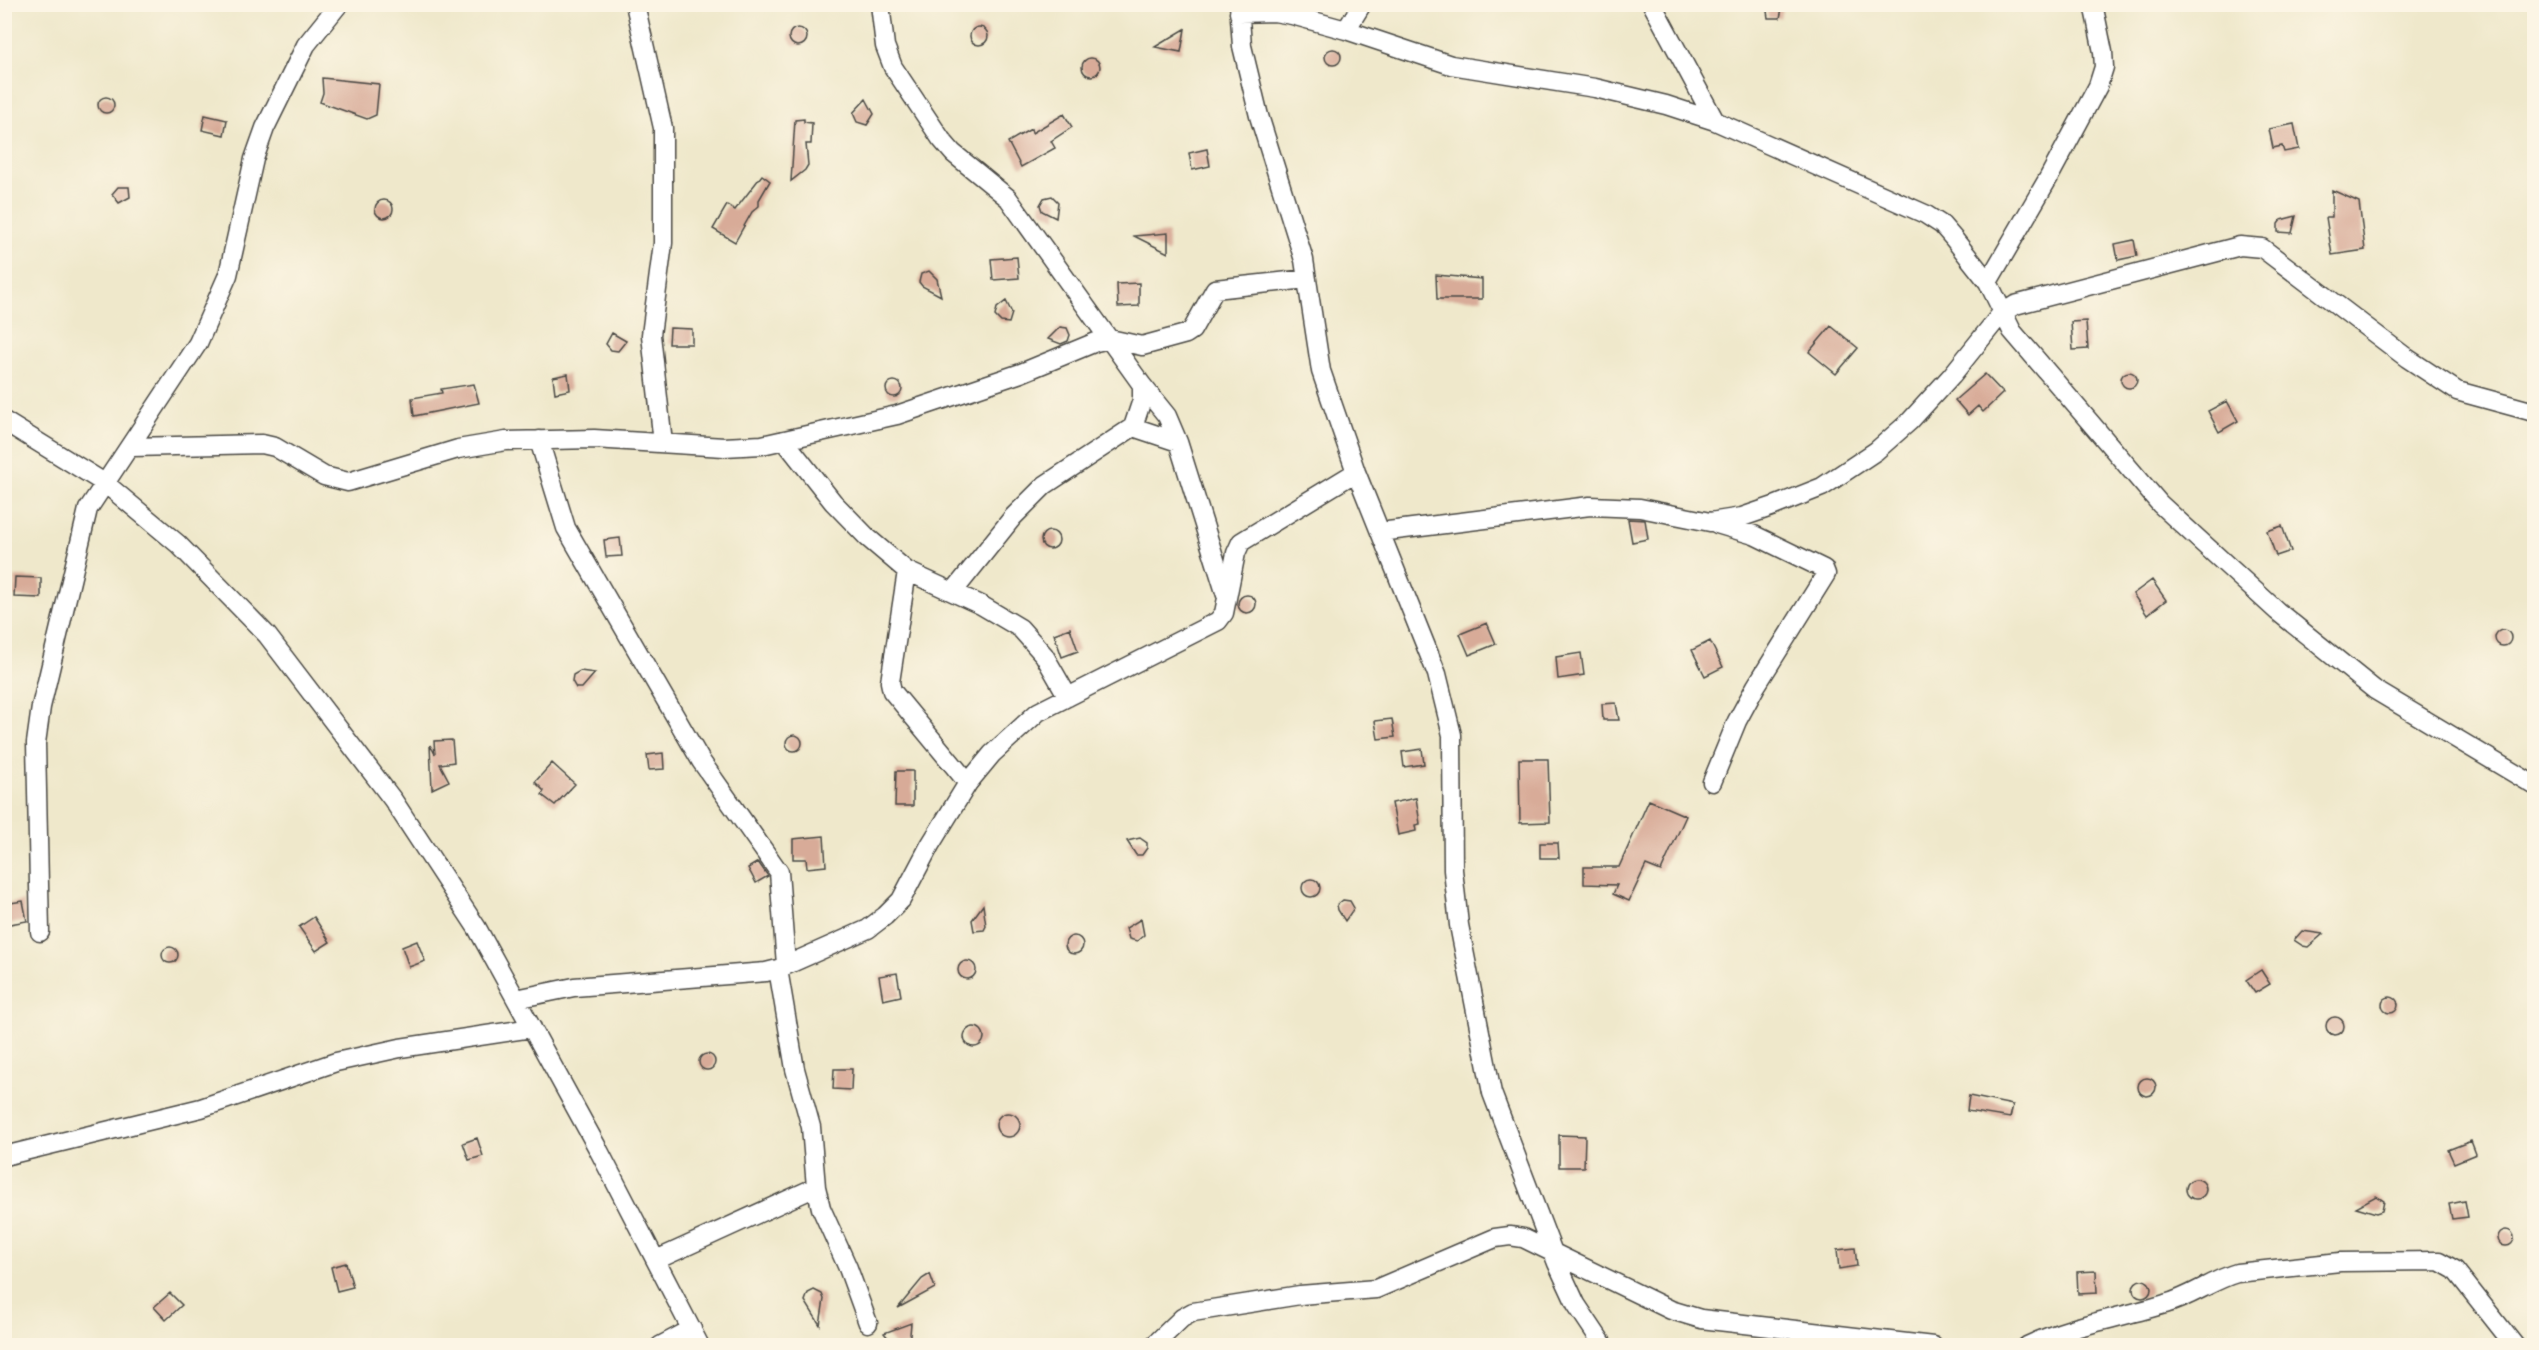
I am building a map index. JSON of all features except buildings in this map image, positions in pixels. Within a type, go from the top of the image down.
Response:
[{"type":"street","points":[[40,932],[36,778],[41,707],[88,509],[132,447],[198,343],[228,275],[254,159],[265,128],[306,45],[339,4]]},
{"type":"street","points":[[635,4],[663,128],[663,243],[651,335],[663,443]]},
{"type":"street","points":[[880,4],[885,46],[893,67],[941,139],[953,153],[1008,198],[1142,385],[1167,416],[1178,442],[1227,597]]},
{"type":"street","points":[[1346,30],[1362,4]]},
{"type":"street","points":[[1652,4],[1715,121]]},
{"type":"street","points":[[1988,282],[2049,177],[2098,86],[2104,67],[2093,4]]},
{"type":"street","points":[[1604,1346],[1576,1304],[1492,1093],[1459,925],[1453,870],[1452,735],[1437,674],[1356,472],[1321,371],[1307,279],[1295,226],[1258,116],[1242,46],[1239,9],[1274,12],[1346,30],[1451,65],[1595,88],[1666,105],[1715,121],[1925,214],[1942,225],[1988,282],[2001,314],[2058,387],[2160,504],[2277,610],[2375,690],[2535,785]]},
{"type":"street","points":[[1710,522],[1742,517],[1822,487],[1876,451],[1910,420],[1952,375],[2001,314],[2015,305],[2252,246],[2262,248],[2407,358],[2457,391],[2535,412]]},
{"type":"street","points":[[132,447],[262,444],[275,447],[324,476],[348,482],[466,448],[506,441],[594,439],[724,447],[762,445],[897,415],[1021,373],[1096,342],[1110,339],[1142,346],[1186,334],[1192,330],[1215,289],[1307,279]]},
{"type":"street","points":[[953,592],[1013,517],[1045,485],[1133,428],[1142,400],[1142,385]]},
{"type":"street","points":[[4,421],[106,484],[178,544],[267,635],[393,801],[477,928],[696,1337],[660,1346]]},
{"type":"street","points":[[1133,428],[1178,442]]},
{"type":"street","points":[[539,440],[566,528],[701,761],[779,872],[782,967],[795,1069],[811,1127],[816,1187],[821,1208],[848,1268],[868,1323]]},
{"type":"street","points":[[784,440],[833,502],[868,538],[907,571],[953,592],[1020,628],[1044,655],[1068,697]]},
{"type":"street","points":[[516,999],[574,987],[782,967],[868,928],[885,916],[901,900],[930,845],[968,783],[992,754],[1038,712],[1218,621],[1224,613],[1236,553],[1241,542],[1356,472]]},
{"type":"street","points":[[1380,532],[1590,506],[1640,508],[1710,522],[1754,535],[1824,569],[1826,574],[1755,686],[1737,721],[1712,782]]},
{"type":"street","points":[[907,571],[890,682],[892,691],[968,783]]},
{"type":"street","points":[[4,1156],[201,1108],[336,1062],[400,1048],[532,1028]]},
{"type":"street","points":[[656,1260],[816,1187]]},
{"type":"street","points":[[1153,1346],[1182,1318],[1193,1312],[1300,1295],[1376,1289],[1495,1238],[1510,1236],[1523,1238],[1671,1310],[1701,1319],[1933,1346]]},
{"type":"street","points":[[2027,1346],[2054,1333],[2188,1297],[2223,1277],[2237,1272],[2382,1260],[2439,1261],[2447,1264],[2455,1270],[2515,1346]]}]
